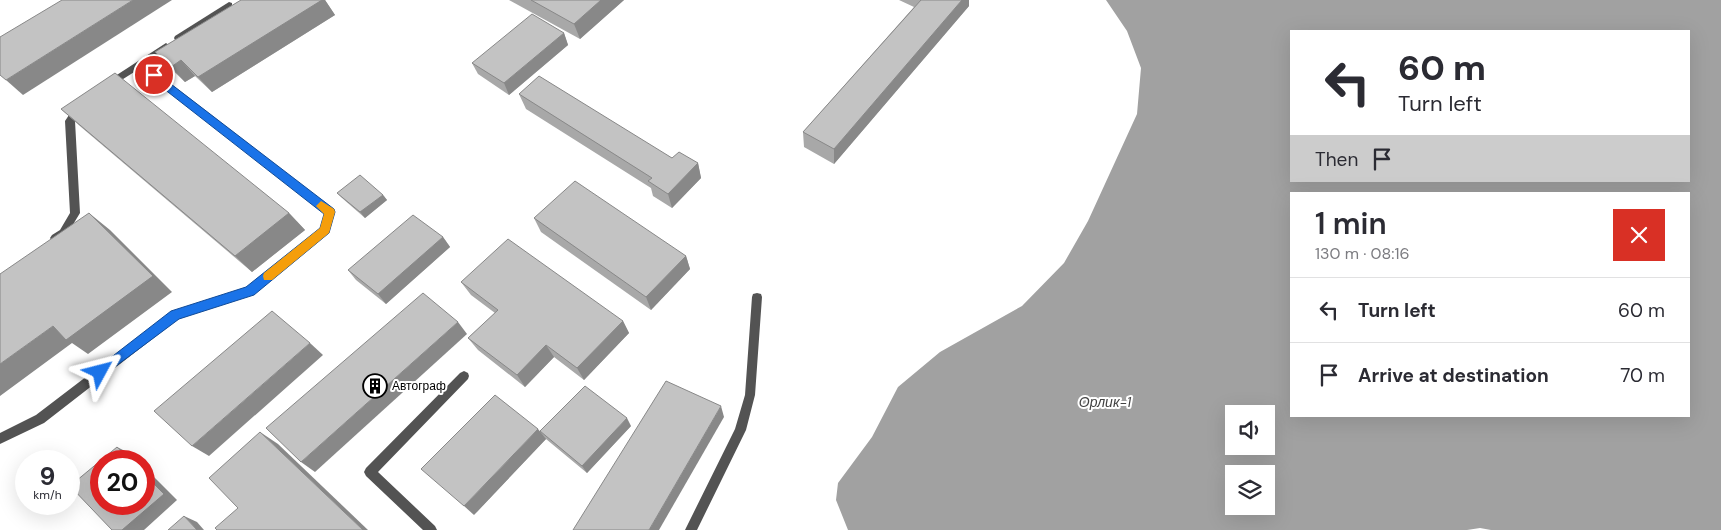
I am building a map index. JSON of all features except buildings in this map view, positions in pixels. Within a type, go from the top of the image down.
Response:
[{"type":"street","points":[[104,88],[229,5]]},
{"type":"street","points":[[0,439],[40,419],[175,315],[250,291],[325,230],[330,212],[139,64]]},
{"type":"street","points":[[47,244],[63,232],[75,213],[70,121],[75,110],[82,104]]},
{"type":"street","points":[[691,530],[740,430],[750,395],[757,297]]},
{"type":"street","points":[[431,530],[370,472],[464,376]]},
{"type":"water","name":"Орлик-1","points":[[1106,0],[1721,0],[1721,530],[1491,530],[1480,528],[1467,530],[848,530],[836,500],[838,483],[872,437],[898,387],[940,352],[1022,306],[1064,263],[1088,221],[1137,114],[1141,68],[1127,31]]},
{"type":"slow traffic","points":[[268,276],[325,230],[330,212],[321,206]]},
{"type":"place","name":"Автограф","points":[[375,386]]},
{"type":"route","points":[[100,372],[175,315],[250,291],[325,230],[330,212],[154,75]]}]
